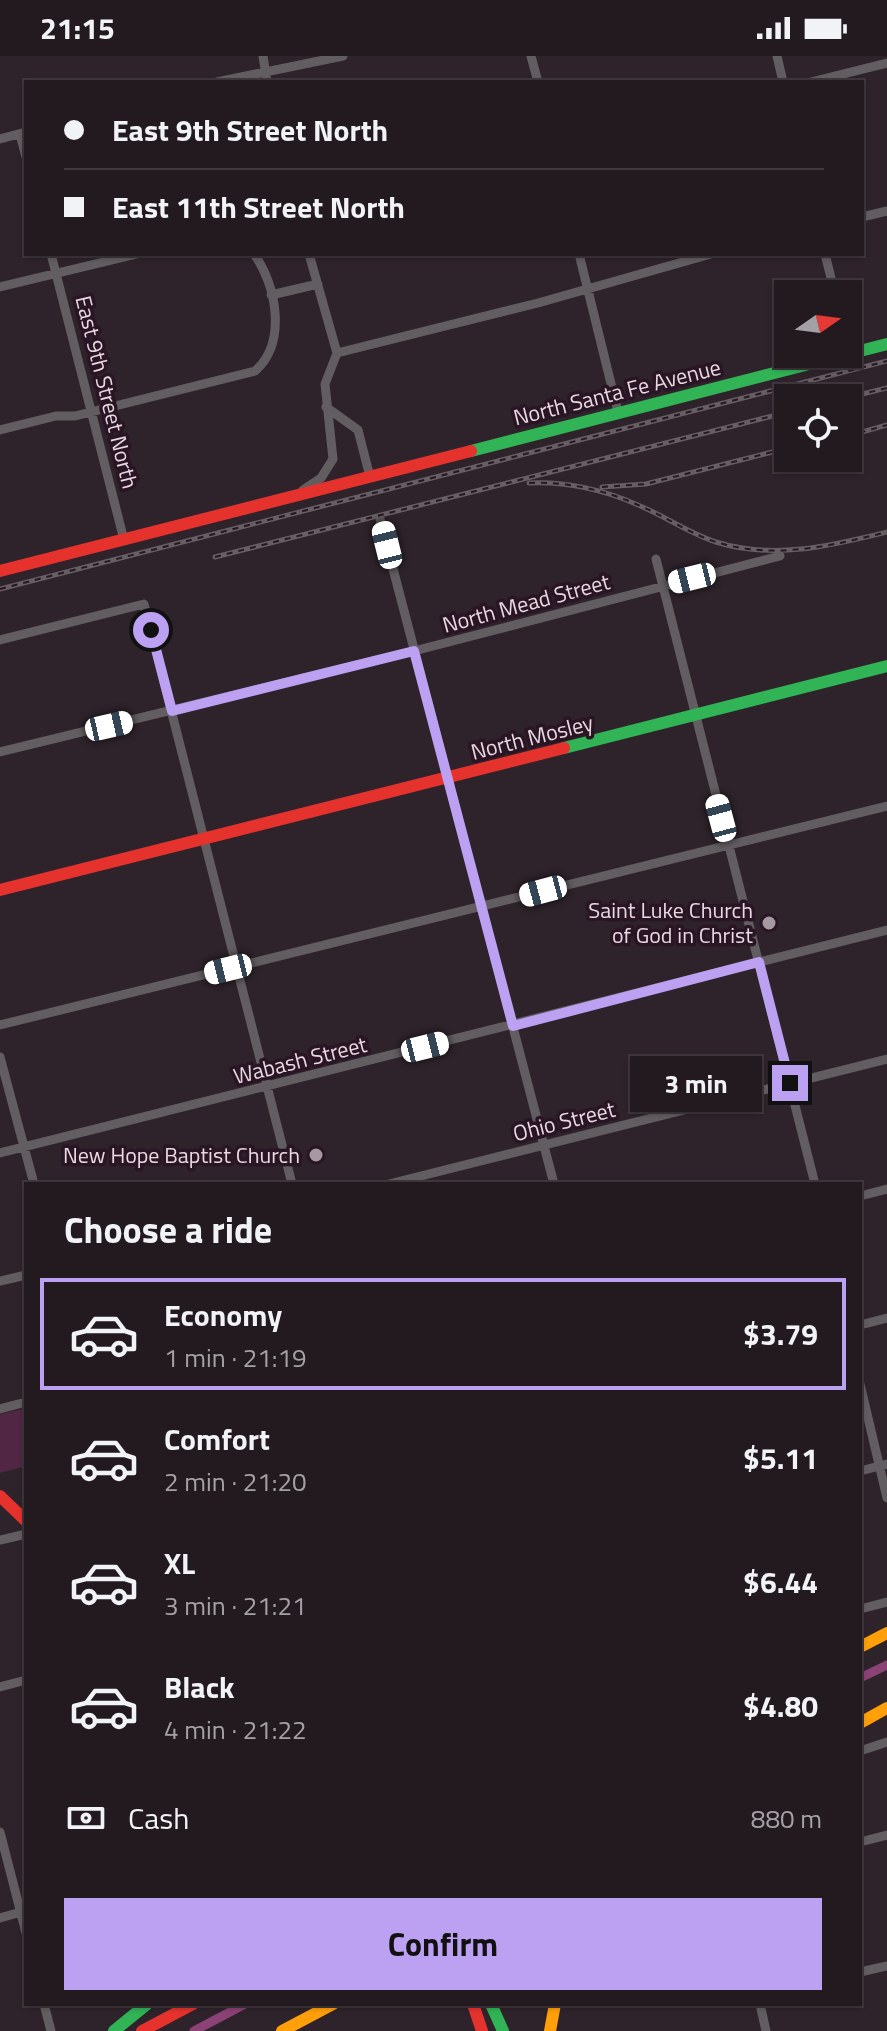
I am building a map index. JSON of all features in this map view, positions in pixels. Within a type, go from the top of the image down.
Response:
[{"type":"main road","name":"North Santa Fe Avenue","points":[[862,348],[887,344]]},
{"type":"main road","name":"North Santa Fe Avenue","points":[[0,571],[357,482],[782,368]]},
{"type":"main road","name":"North Mosley","points":[[0,890],[887,666]]},
{"type":"main road","points":[[0,1496],[24,1519]]},
{"type":"main road","points":[[862,1646],[887,1633]]},
{"type":"main road","points":[[862,1722],[887,1708]]},
{"type":"main road","points":[[114,2031],[145,2006]]},
{"type":"main road","points":[[142,2031],[189,2006]]},
{"type":"main road","points":[[282,2031],[329,2006]]},
{"type":"main road","points":[[467,2006],[474,2031]]},
{"type":"main road","points":[[474,2006],[482,2031]]},
{"type":"main road","points":[[492,2006],[503,2031]]},
{"type":"main road","points":[[550,2031],[555,2006]]},
{"type":"street","points":[[263,56],[267,78]]},
{"type":"street","points":[[242,80],[267,78],[343,56]]},
{"type":"street","points":[[531,56],[537,80]]},
{"type":"street","points":[[777,56],[783,80]]},
{"type":"street","points":[[819,80],[887,63]]},
{"type":"street","points":[[0,139],[23,133]]},
{"type":"street","points":[[864,217],[887,211]]},
{"type":"street","name":"East 9th Street North","points":[[52,256],[124,540]]},
{"type":"street","points":[[0,287],[129,256]]},
{"type":"street","points":[[0,430],[56,416],[92,412],[255,371],[268,359],[274,343],[271,295],[255,256]]},
{"type":"street","points":[[295,495],[327,471],[333,459],[325,384],[337,353],[310,256]]},
{"type":"street","points":[[580,256],[618,412]]},
{"type":"street","points":[[337,353],[588,290],[704,256]]},
{"type":"street","points":[[826,256],[832,280]]},
{"type":"street","points":[[271,295],[318,284]]},
{"type":"street","points":[[326,407],[358,430],[370,477]]},
{"type":"street","points":[[327,471],[357,482]]},
{"type":"street","points":[[380,519],[553,1182]]},
{"type":"street","name":"North Mead Street","points":[[0,752],[414,651],[780,556]]},
{"type":"street","points":[[656,559],[815,1182]]},
{"type":"street","points":[[0,640],[144,604],[291,1182]]},
{"type":"street","points":[[0,1025],[482,907],[728,842],[887,806]]},
{"type":"street","name":"Wabash Street","points":[[0,1153],[887,930]]},
{"type":"street","points":[[0,1057],[33,1182]]},
{"type":"street","name":"Ohio Street","points":[[397,1182],[887,1059]]},
{"type":"street","points":[[862,1195],[887,1189]]},
{"type":"street","points":[[0,1281],[24,1275]]},
{"type":"street","points":[[862,1324],[887,1318]]},
{"type":"street","points":[[862,1391],[883,1465],[887,1498]]},
{"type":"street","points":[[0,1409],[24,1403]]},
{"type":"street","points":[[862,1470],[883,1465]]},
{"type":"street","points":[[0,1540],[24,1534]]},
{"type":"street","points":[[862,1608],[887,1602]]},
{"type":"street","points":[[0,1687],[24,1681]]},
{"type":"street","points":[[862,1750],[887,1742]]},
{"type":"street","points":[[0,1832],[24,1925]]},
{"type":"street","points":[[862,1841],[887,1835]]},
{"type":"street","points":[[0,1918],[21,1912]]},
{"type":"street","points":[[862,1972],[887,1966]]},
{"type":"street","points":[[45,2006],[51,2031]]},
{"type":"street","points":[[760,2006],[766,2031]]},
{"type":"shaded area","points":[[23,1409],[24,1467],[0,1473],[0,1414]]},
{"type":"waterway","points":[[862,1677],[887,1665]]},
{"type":"waterway","points":[[194,2031],[241,2006]]},
{"type":"railway","points":[[0,589],[887,361]]},
{"type":"railway","points":[[862,394],[887,388]]},
{"type":"railway","points":[[215,557],[774,416]]},
{"type":"railway","points":[[862,432],[887,425]]},
{"type":"railway","points":[[602,487],[646,484],[774,452]]},
{"type":"railway","points":[[529,483],[571,485],[612,495],[716,542],[759,550],[802,549],[887,532]]},
{"type":"traffic: fast","points":[[471,451],[887,344]]},
{"type":"traffic: fast","points":[[564,748],[887,666]]},
{"type":"traffic: fast","points":[[114,2031],[145,2006]]},
{"type":"traffic: fast","points":[[492,2006],[503,2031]]},
{"type":"traffic: slow","points":[[862,1646],[887,1633]]},
{"type":"traffic: slow","points":[[862,1722],[887,1708]]},
{"type":"traffic: slow","points":[[282,2031],[329,2006]]},
{"type":"traffic: slow","points":[[550,2031],[555,2006]]},
{"type":"traffic: jam","points":[[0,571],[471,451]]},
{"type":"traffic: jam","points":[[0,890],[564,748]]},
{"type":"traffic: jam","points":[[0,1496],[24,1519]]},
{"type":"traffic: jam","points":[[142,2031],[189,2006]]},
{"type":"traffic: jam","points":[[474,2006],[482,2031]]},
{"type":"place","name":"Saint Luke Church of God in Christ","points":[[769,923]]},
{"type":"place","name":"New Hope Baptist Church","points":[[316,1155]]},
{"type":"route","points":[[151,630],[172,711],[414,651],[513,1026],[759,962],[790,1083]]}]
